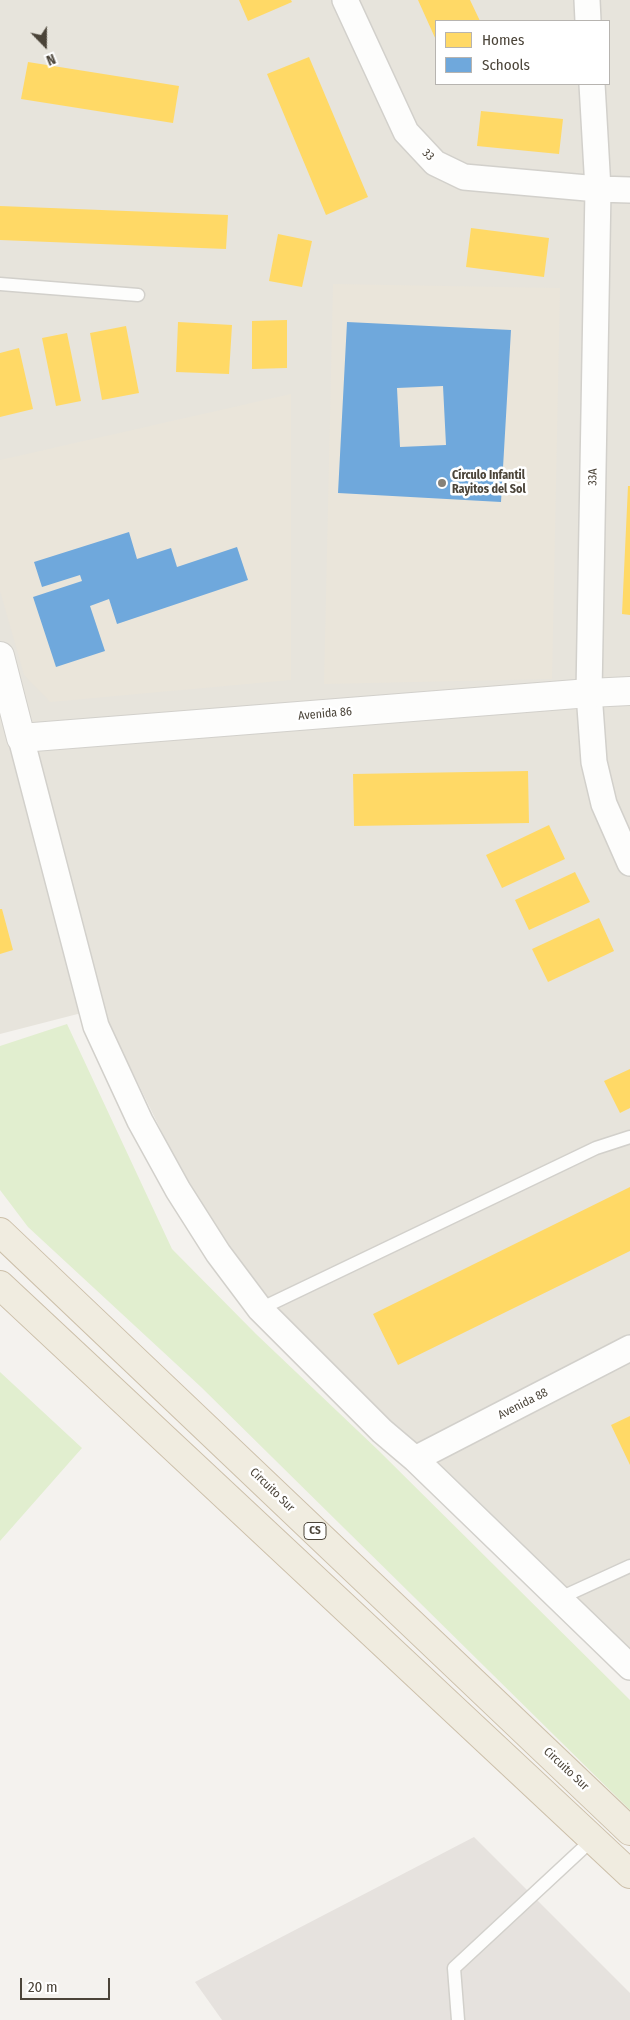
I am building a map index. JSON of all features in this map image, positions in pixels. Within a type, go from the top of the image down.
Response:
[{"type":"highway","name":"Circuito Sur","points":[[0,1232],[623,1824]]},
{"type":"highway","points":[[0,1284],[594,1838],[630,1874]]},
{"type":"highway","points":[[594,1838],[623,1824]]},
{"type":"street","name":"33","points":[[345,0],[406,132],[435,163],[464,178],[630,190]]},
{"type":"street","points":[[587,0],[588,20]]},
{"type":"street","name":"33A","points":[[592,85],[598,189],[590,693],[596,770],[604,804],[630,863]]},
{"type":"street","points":[[0,656],[96,1026],[140,1121],[178,1190],[218,1253],[260,1309],[382,1431],[415,1459],[630,1667]]},
{"type":"street","name":"Avenida 86","points":[[21,738],[590,693],[630,692]]},
{"type":"street","name":"Avenida 88","points":[[415,1459],[630,1348]]},
{"type":"lane","points":[[0,284],[138,295]]},
{"type":"lane","points":[[260,1309],[587,1152],[630,1137]]},
{"type":"lane","points":[[560,1598],[630,1566]]},
{"type":"lane","points":[[458,2020],[454,1968],[594,1838]]},
{"type":"shaded area","points":[[0,0],[630,0],[630,1673],[227,1265],[101,1008],[0,1034]]},
{"type":"shaded area","name":"Círculo Infantil Rayitos del Sol","points":[[333,284],[560,288],[552,679],[324,684]]},
{"type":"shaded area","points":[[291,394],[291,680],[50,702],[24,675],[0,591],[0,460]]},
{"type":"shaded area","points":[[474,1837],[630,1993],[630,2020],[222,2020],[195,1982]]},
{"type":"green space","points":[[67,1024],[172,1249],[256,1334],[378,1450],[630,1700],[630,1810],[201,1387],[28,1227],[0,1190],[0,1046]]},
{"type":"green space","points":[[0,1372],[82,1448],[0,1541]]},
{"type":"building: Homes","points":[[239,0],[291,0],[292,2],[248,21]]},
{"type":"building: Homes","points":[[418,0],[470,0],[480,20],[435,20],[435,38]]},
{"type":"building: Homes","points":[[309,57],[368,197],[326,215],[267,74]]},
{"type":"building: Homes","points":[[28,62],[179,86],[173,123],[21,99]]},
{"type":"building: Homes","points":[[481,111],[563,119],[559,154],[477,146]]},
{"type":"building: Homes","points":[[0,206],[228,215],[226,249],[0,240]]},
{"type":"building: Homes","points":[[471,228],[549,238],[544,277],[466,267]]},
{"type":"building: Homes","points":[[278,234],[312,241],[302,287],[269,281]]},
{"type":"building: Homes","points":[[287,320],[287,368],[252,369],[252,321]]},
{"type":"building: Homes","points":[[178,322],[232,325],[229,374],[176,372]]},
{"type":"building: Homes","points":[[126,326],[139,393],[102,400],[90,333]]},
{"type":"building: Homes","points":[[67,333],[81,401],[56,406],[42,338]]},
{"type":"building: Homes","points":[[19,348],[33,409],[0,417],[0,353]]},
{"type":"building: Homes","points":[[628,486],[630,486],[630,615],[622,614]]},
{"type":"building: Homes","points":[[528,771],[529,823],[354,826],[353,774]]},
{"type":"building: Homes","points":[[549,825],[565,859],[502,888],[486,855]]},
{"type":"building: Homes","points":[[575,872],[590,902],[529,930],[515,900]]},
{"type":"building: Homes","points":[[0,909],[2,909],[13,950],[0,954]]},
{"type":"building: Homes","points":[[599,918],[614,951],[548,982],[532,949]]},
{"type":"building: Homes","points":[[630,1069],[630,1108],[620,1113],[604,1081]]},
{"type":"building: Homes","points":[[630,1187],[630,1251],[398,1365],[373,1314]]},
{"type":"building: Homes","points":[[630,1416],[630,1465],[611,1425]]},
{"type":"building: Schools","points":[[347,322],[511,330],[501,502],[338,493]],"holes":[[[443,386],[446,445],[400,447],[397,388]]]},
{"type":"building: Schools","points":[[129,532],[137,559],[171,548],[177,567],[237,547],[248,580],[117,624],[109,599],[90,606],[105,651],[56,667],[33,597],[82,581],[80,575],[42,587],[34,562]]},
{"type":"place","name":"Círculo Infantil Rayitos del Sol","points":[[442,483]]}]
